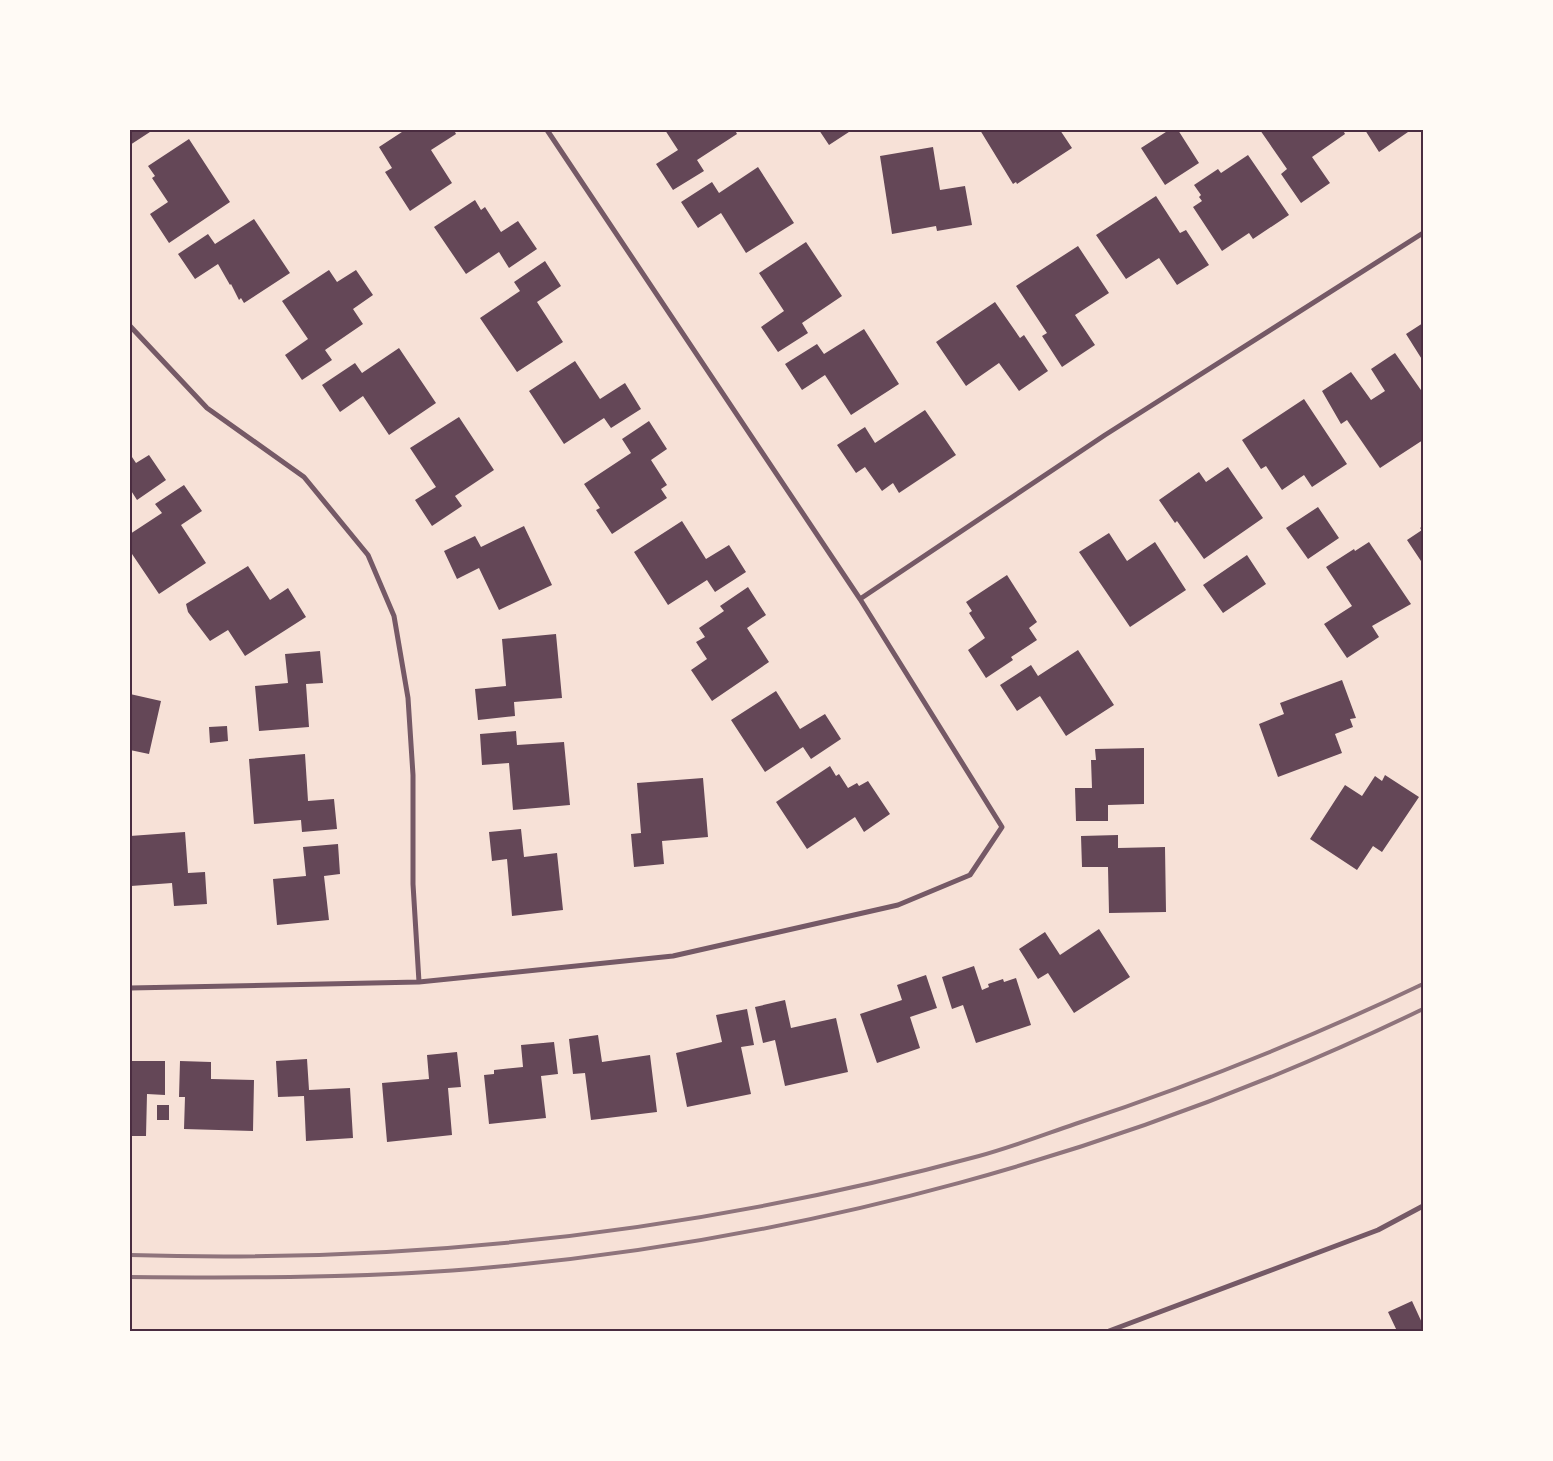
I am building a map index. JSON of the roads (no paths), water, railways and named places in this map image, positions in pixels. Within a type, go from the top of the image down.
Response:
[{"type":"street","points":[[130,988],[418,982],[673,956],[898,906],[970,875],[1002,827],[860,599],[547,130]]},
{"type":"street","points":[[860,599],[1105,435],[1423,233]]},
{"type":"street","points":[[130,326],[132,333],[207,408],[304,477],[368,555],[394,616],[408,698],[413,775],[413,884],[418,982]]},
{"type":"street","points":[[1109,1331],[1378,1230],[1423,1206]]},
{"type":"railway","points":[[130,1255],[344,1254],[452,1247],[558,1237],[664,1223],[770,1204],[875,1182],[1015,1145],[1163,1093],[1251,1060],[1423,984]]},
{"type":"railway","points":[[130,1277],[344,1276],[472,1269],[595,1256],[717,1237],[839,1213],[959,1183],[1078,1147],[1195,1107],[1310,1060],[1423,1009]]}]
